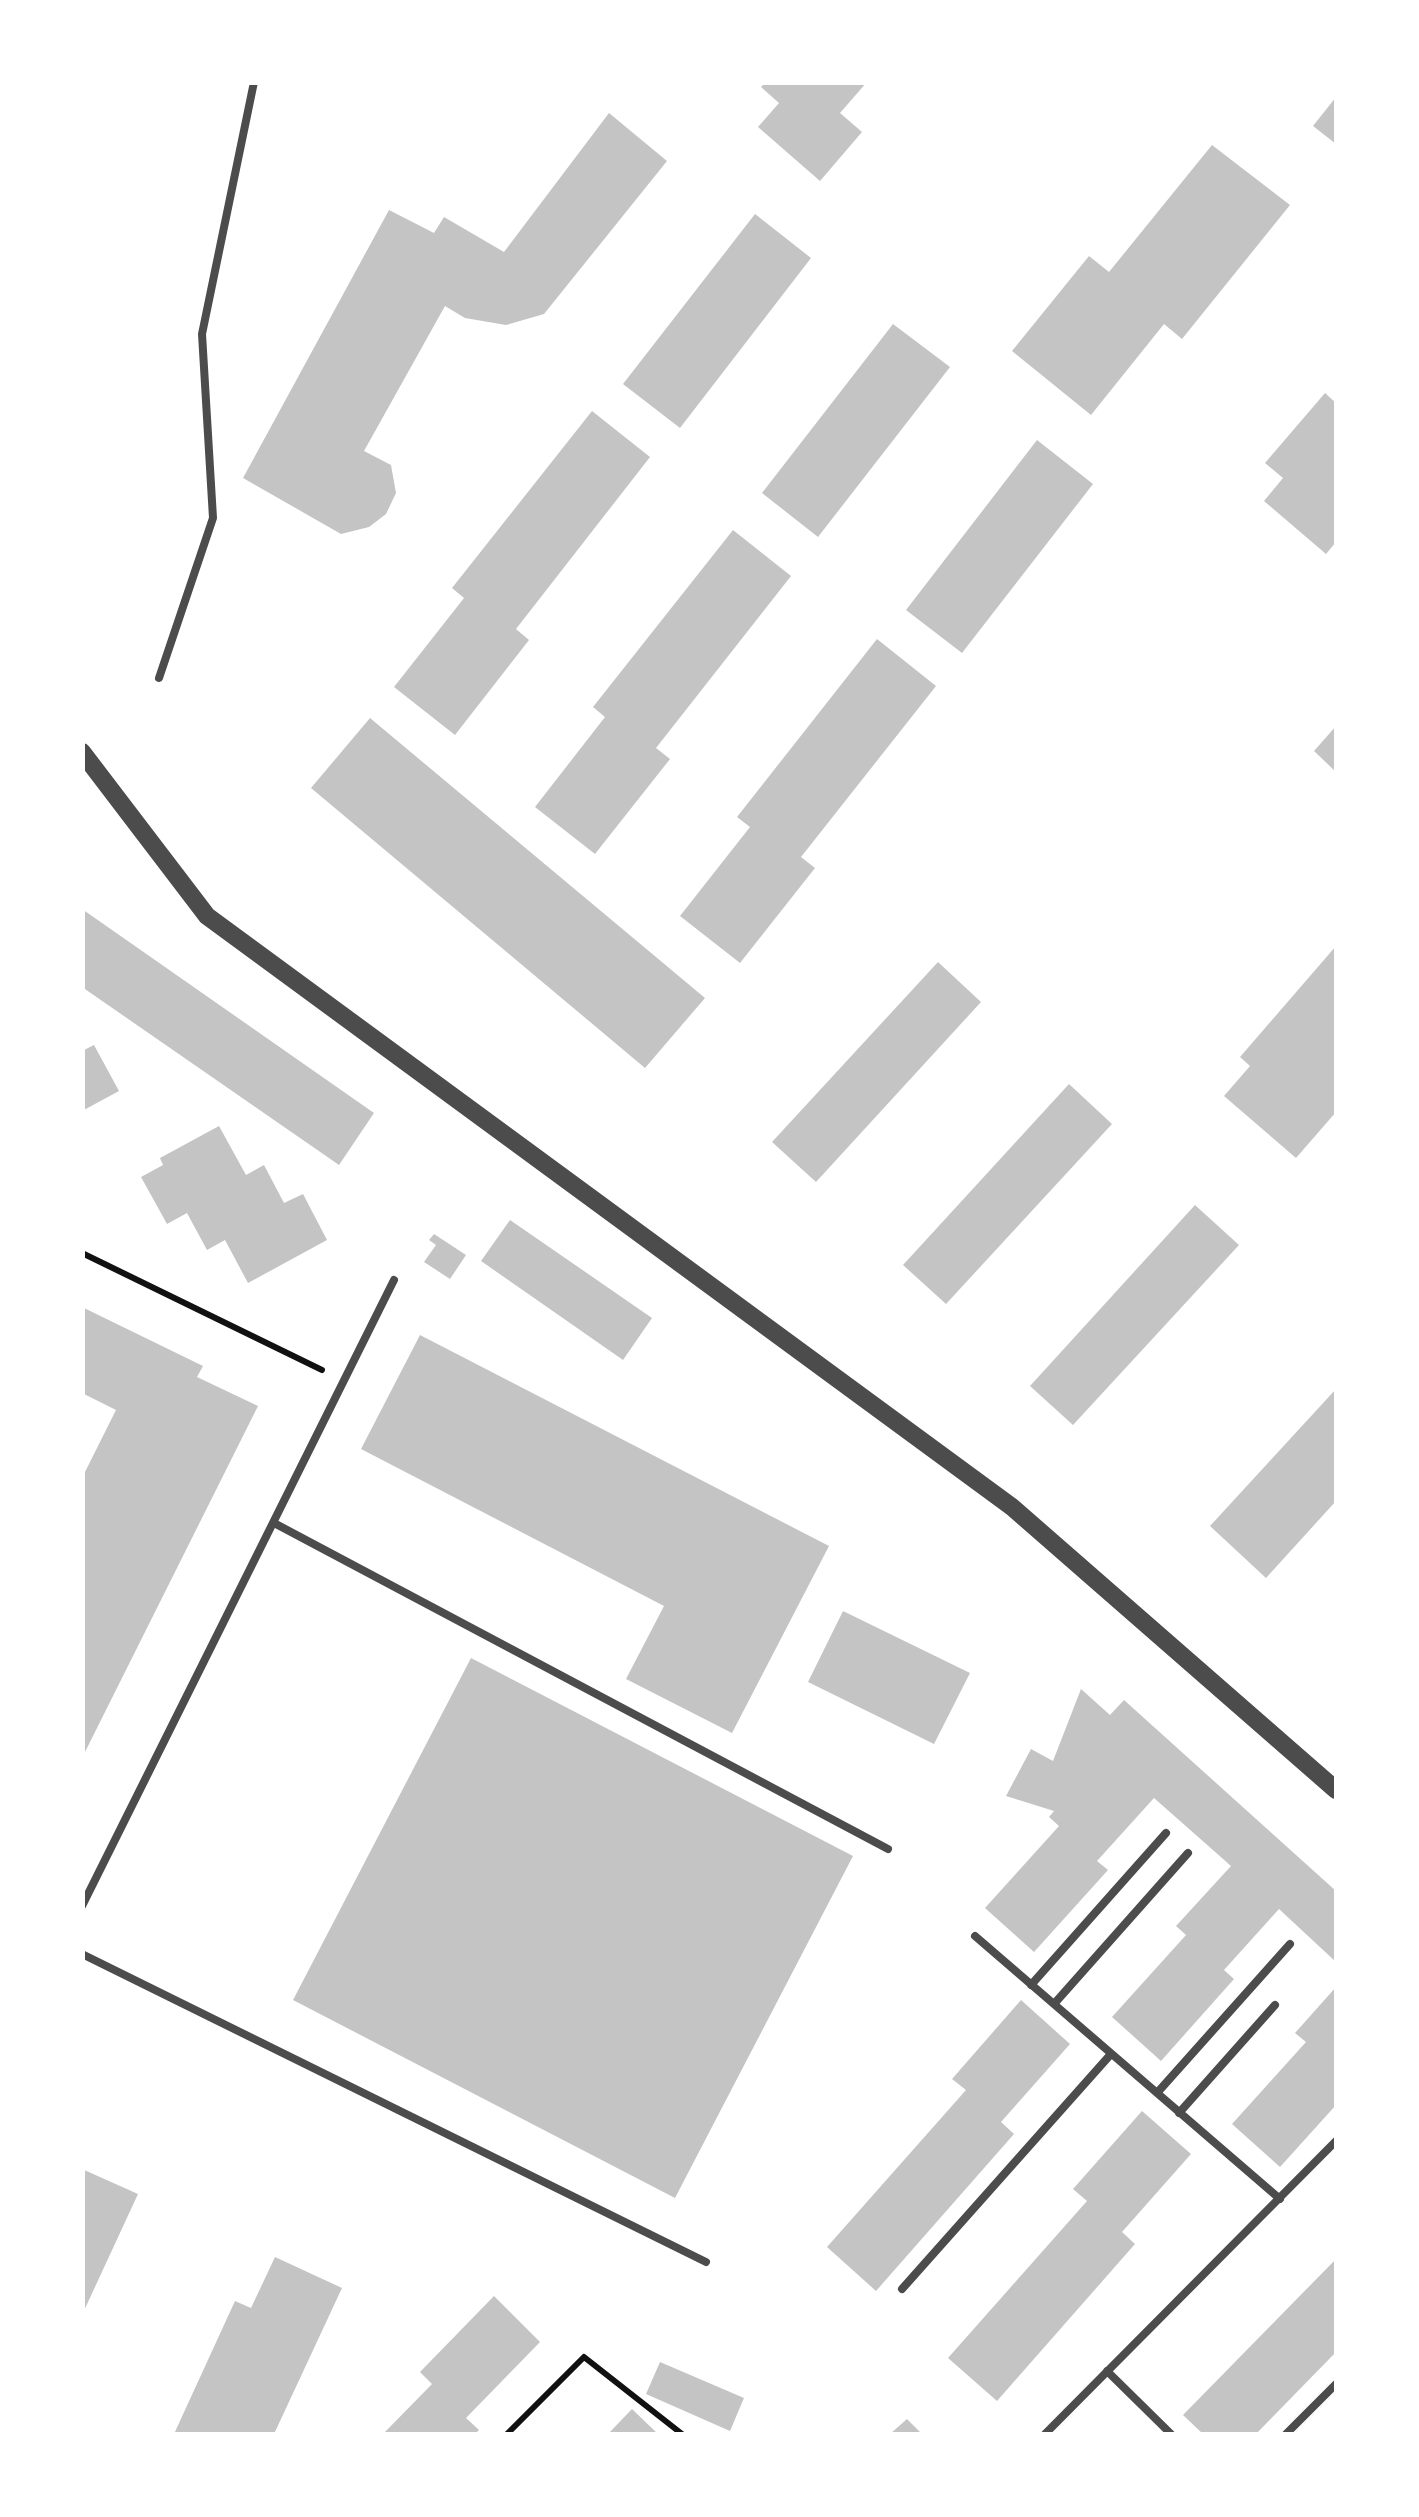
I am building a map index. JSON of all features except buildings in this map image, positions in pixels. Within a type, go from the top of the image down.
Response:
[{"type":"street","points":[[82,752],[206,916],[1012,1508],[1336,1790]]},
{"type":"lane","points":[[158,678],[213,518],[202,334],[254,82]]},
{"type":"lane","points":[[82,1906],[394,1280]]},
{"type":"lane","points":[[274,1523],[888,1849]]},
{"type":"lane","points":[[1031,1985],[1166,1833]]},
{"type":"lane","points":[[1054,2004],[1188,1853]]},
{"type":"lane","points":[[974,1936],[1280,2198]]},
{"type":"lane","points":[[1157,2093],[1290,1944]]},
{"type":"lane","points":[[82,1954],[706,2262]]},
{"type":"lane","points":[[1180,2112],[1276,2005]]},
{"type":"lane","points":[[902,2289],[1111,2054]]},
{"type":"lane","points":[[1045,2434],[1336,2141]]},
{"type":"lane","points":[[1107,2371],[1171,2434]]},
{"type":"lane","points":[[1286,2434],[1336,2384]]},
{"type":"path","points":[[82,1253],[345,1381]]},
{"type":"path","points":[[508,2434],[584,2357],[682,2434]]}]
